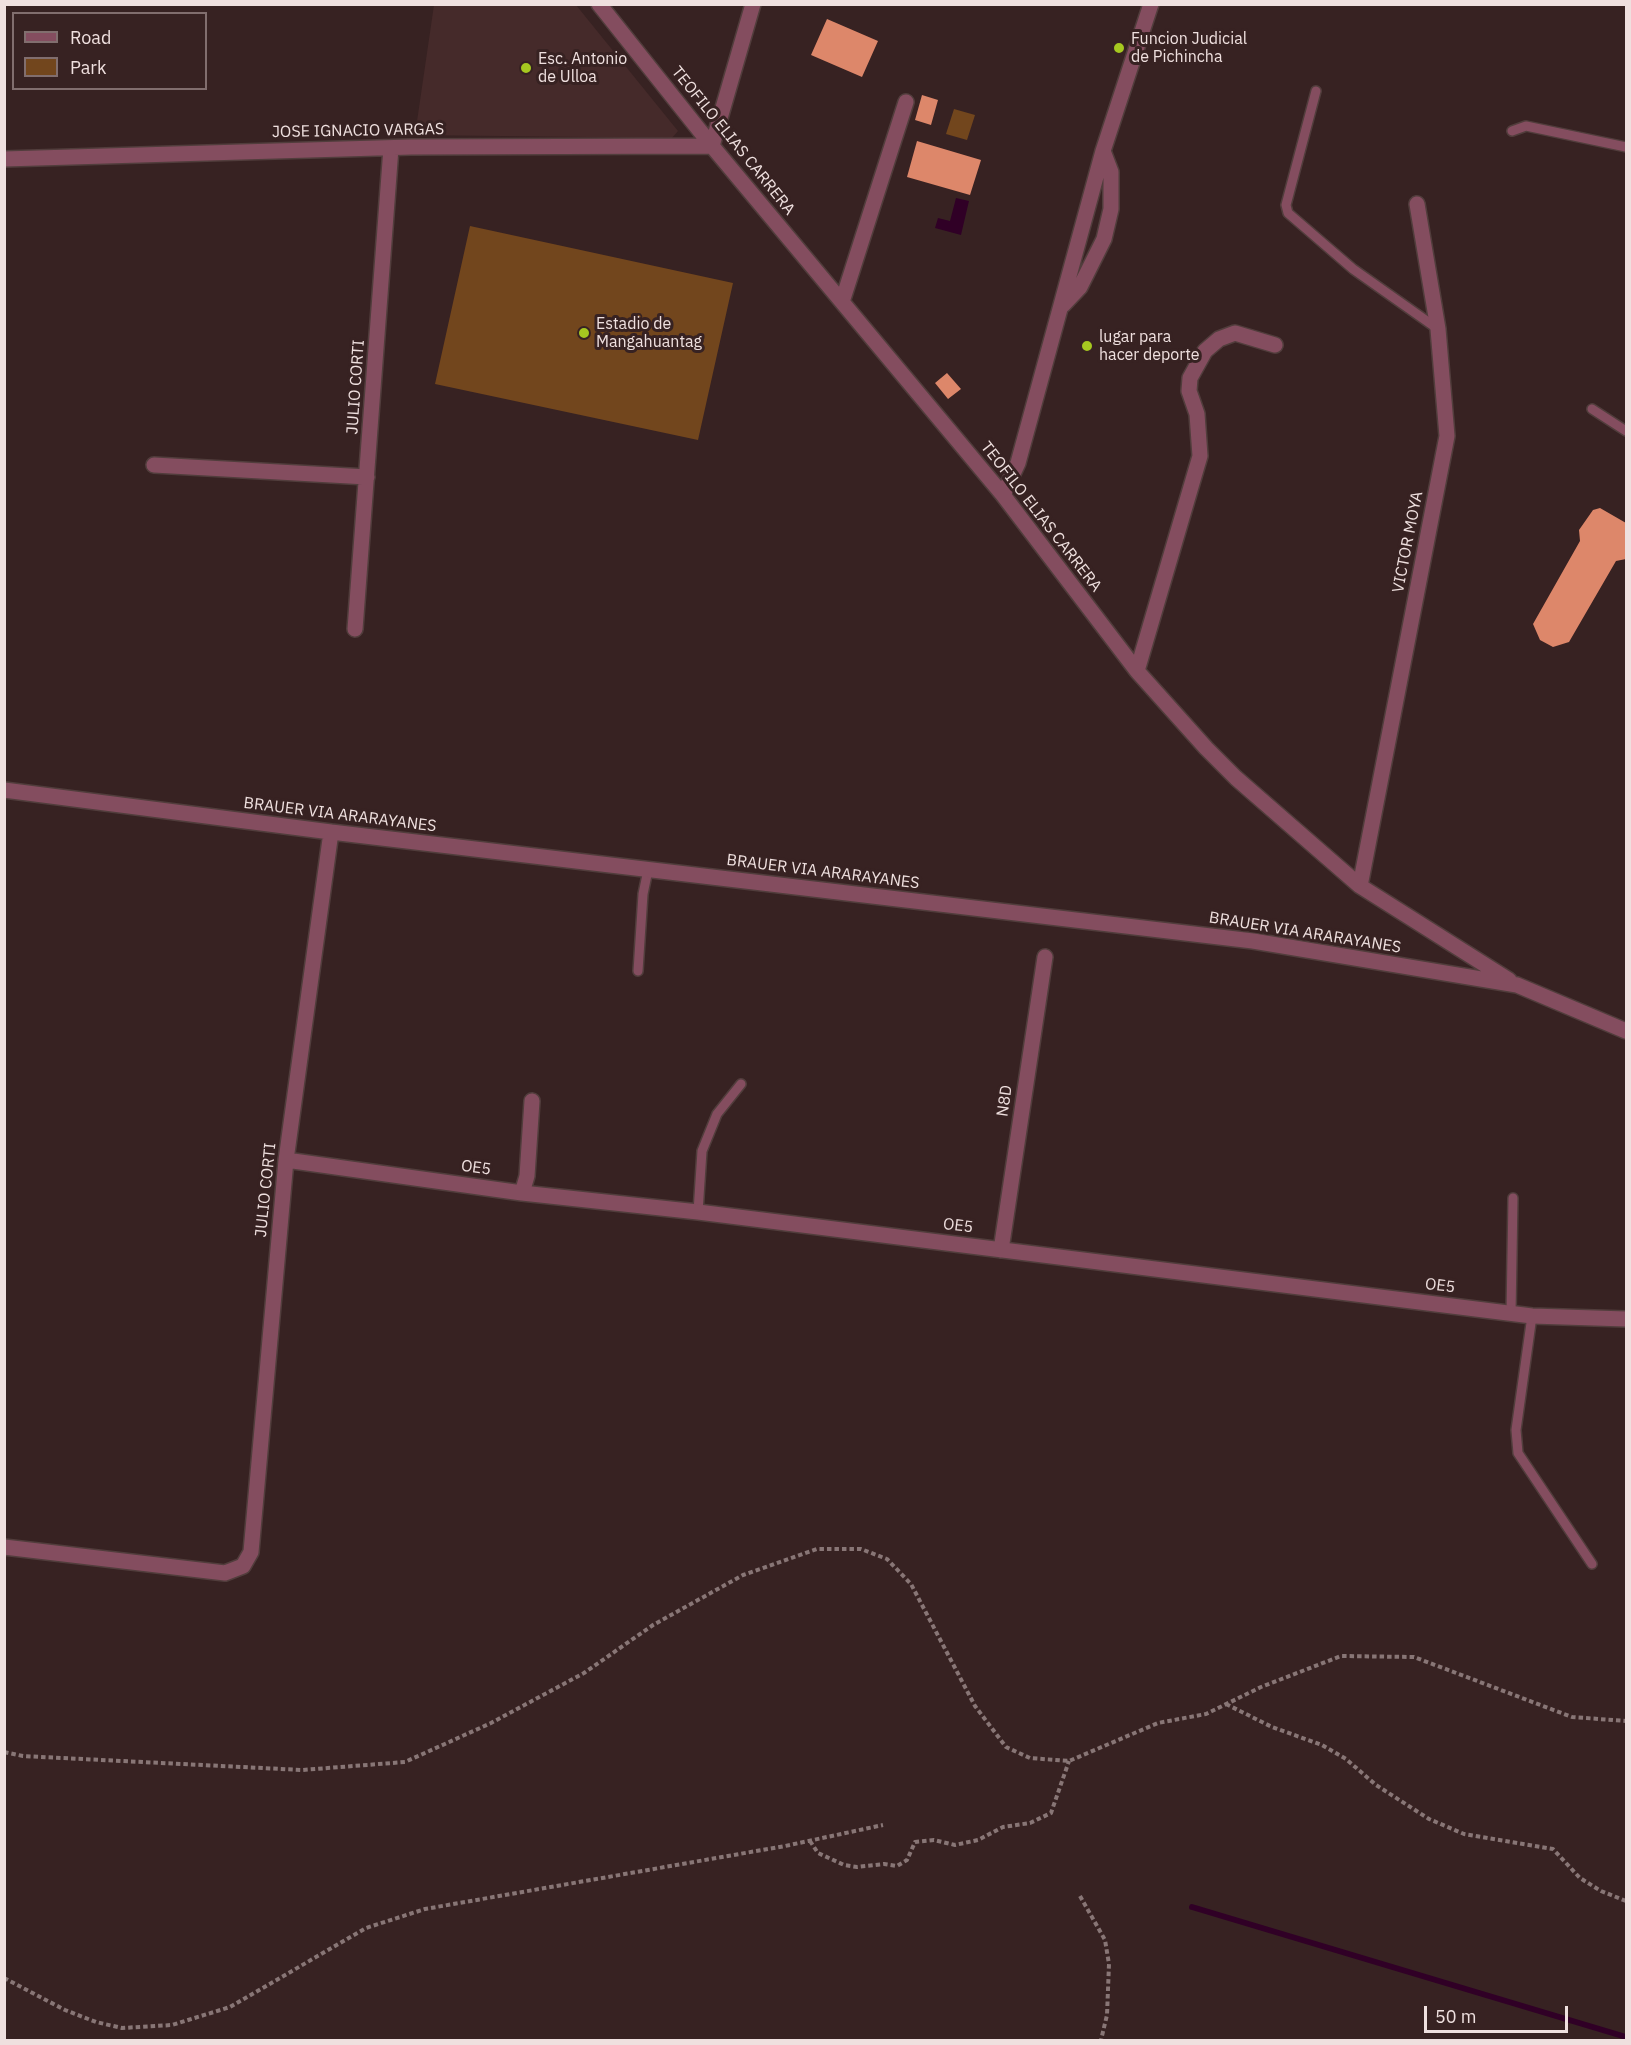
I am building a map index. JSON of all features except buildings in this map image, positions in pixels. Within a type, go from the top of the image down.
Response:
[{"type":"street","name":"TEOFILO ELIAS CARRERA","points":[[599,4],[712,146],[1003,495],[1137,671],[1236,778],[1360,886],[1517,985]]},
{"type":"street","points":[[712,146],[753,4]]},
{"type":"street","points":[[1003,495],[1018,463],[1103,151],[1151,4]]},
{"type":"street","points":[[842,302],[906,102]]},
{"type":"street","name":"JOSE IGNACIO VARGAS","points":[[4,159],[390,148],[712,146]]},
{"type":"street","name":"JULIO CORTI","points":[[355,629],[390,148]]},
{"type":"street","points":[[1061,308],[1080,287],[1104,239],[1111,200],[1110,172],[1103,151]]},
{"type":"street","name":"VICTOR MOYA","points":[[1360,886],[1447,436],[1438,329],[1417,204]]},
{"type":"street","points":[[1137,671],[1200,456],[1197,414],[1189,391],[1190,378],[1205,351],[1219,339],[1235,333],[1275,345]]},
{"type":"street","points":[[154,465],[367,477]]},
{"type":"street","name":"BRAUER VIA ARARAYANES","points":[[4,790],[331,832],[1253,941],[1517,985],[1626,1031]]},
{"type":"street","name":"JULIO CORTI","points":[[4,1547],[225,1573],[243,1566],[251,1552],[286,1160],[331,832]]},
{"type":"street","name":"N8D","points":[[1001,1250],[1045,957]]},
{"type":"street","points":[[522,1193],[526,1176],[532,1101]]},
{"type":"street","name":"OE5","points":[[286,1160],[522,1193],[698,1212],[1511,1314],[1626,1319]]},
{"type":"lane","points":[[1316,91],[1286,205],[1288,213],[1353,269],[1438,329]]},
{"type":"lane","points":[[1512,131],[1526,126],[1626,147]]},
{"type":"lane","points":[[1592,410],[1626,431]]},
{"type":"lane","points":[[638,971],[643,894],[648,870]]},
{"type":"lane","points":[[698,1212],[702,1151],[717,1114],[741,1084]]},
{"type":"lane","points":[[1511,1314],[1514,1198]]},
{"type":"lane","points":[[1532,1316],[1516,1430],[1518,1453],[1592,1564]]},
{"type":"path","points":[[4,1752],[23,1756],[302,1770],[405,1762],[491,1723],[584,1673],[653,1624],[742,1575],[817,1549],[861,1549],[887,1559],[911,1584],[975,1706],[1006,1748],[1030,1758],[1069,1761],[1158,1723],[1206,1714],[1341,1656],[1414,1657],[1572,1717],[1626,1721]]},
{"type":"path","points":[[1226,1704],[1272,1727],[1322,1745],[1346,1759],[1376,1785],[1429,1819],[1464,1834],[1552,1849],[1580,1878],[1601,1891],[1626,1901]]},
{"type":"path","points":[[810,1841],[818,1853],[844,1865],[857,1868],[884,1864],[897,1866],[908,1860],[915,1842],[934,1840],[955,1845],[978,1840],[1003,1827],[1030,1823],[1051,1813],[1069,1761]]},
{"type":"path","points":[[4,1978],[65,2010],[96,2022],[122,2028],[172,2025],[195,2020],[230,2007],[366,1928],[395,1918],[468,1901],[883,1826]]},
{"type":"path","points":[[1080,1896],[1105,1940],[1109,1964],[1107,2015],[1101,2040]]},
{"type":"shaded area","name":"Esc. Antonio de Ulloa","points":[[434,5],[576,5],[678,131],[672,138],[415,135]]},
{"type":"shaded area","points":[[956,198],[969,201],[961,235],[935,228],[938,218],[950,221]]},
{"type":"green space","points":[[954,109],[975,115],[967,140],[946,134]]},
{"type":"green space","name":"Estadio de Mangahuantag","points":[[470,226],[733,283],[698,440],[435,384]]},
{"type":"waterway","points":[[1192,1907],[1626,2037]]},
{"type":"place","name":"Funcion Judicial de Pichincha","points":[[1119,48]]},
{"type":"place","name":"Esc. Antonio de Ulloa","points":[[526,68]]},
{"type":"place","name":"Estadio de Mangahuantag","points":[[584,333]]},
{"type":"place","name":"lugar para hacer deporte","points":[[1087,346]]}]
